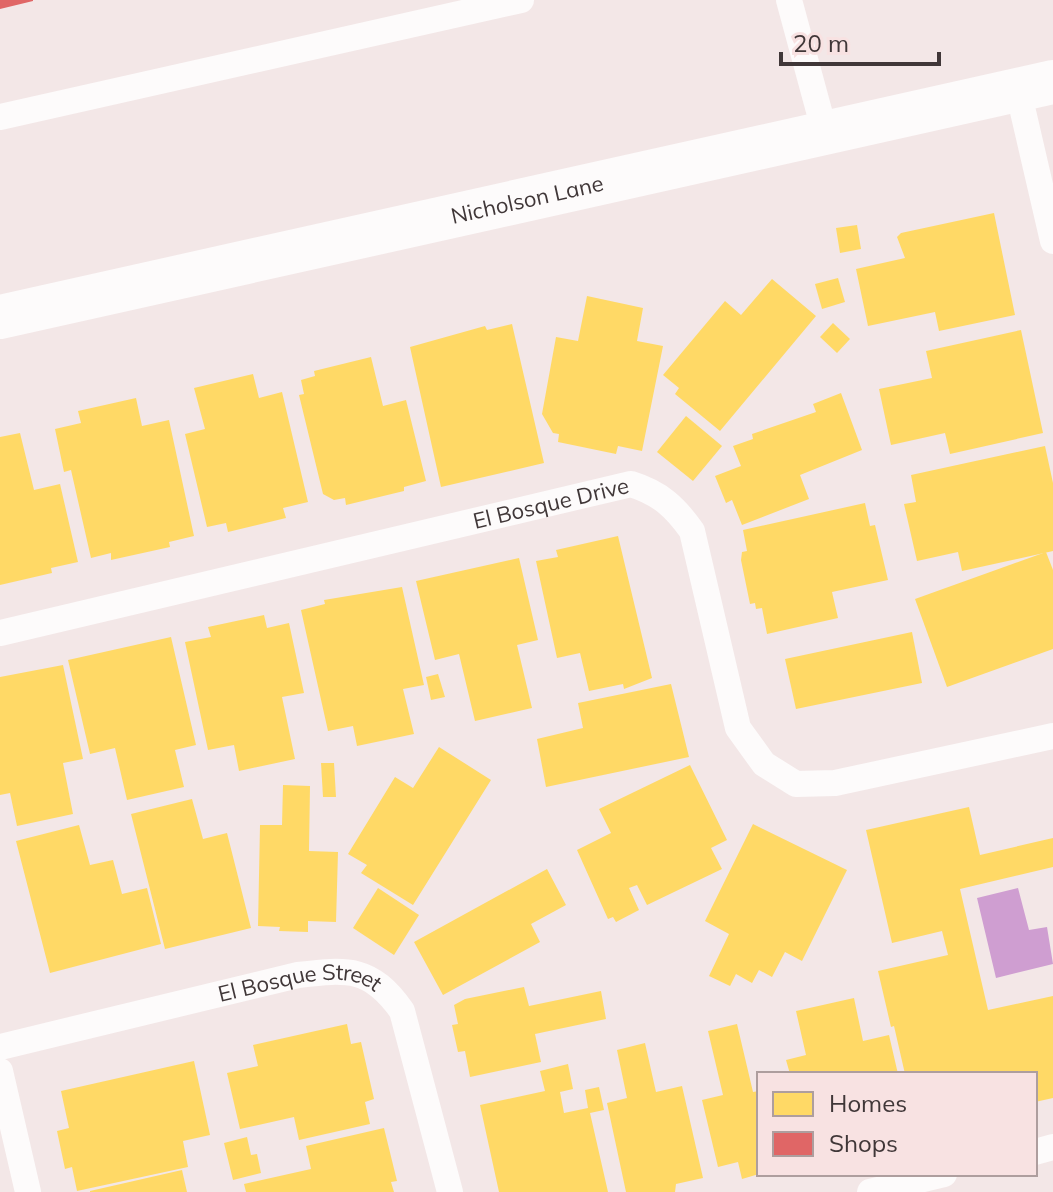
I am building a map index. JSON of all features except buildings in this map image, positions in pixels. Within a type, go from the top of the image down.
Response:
[{"type":"street","name":"Nicholson Lane","points":[[0,317],[1036,86]]},
{"type":"lane","points":[[0,117],[521,0]]},
{"type":"lane","points":[[789,0],[825,133]]},
{"type":"lane","points":[[1036,86],[1053,241]]},
{"type":"lane","name":"El Bosque Drive","points":[[0,633],[631,484],[650,490],[674,507],[692,531],[738,728],[764,764],[796,784],[835,783],[1053,736]]},
{"type":"lane","name":"El Bosque Street","points":[[0,1047],[298,975],[344,969],[368,976],[389,992],[402,1011],[450,1192]]},
{"type":"lane","points":[[0,1071],[28,1192]]},
{"type":"lane","points":[[870,1192],[936,1176]]},
{"type":"shaded area","points":[[1018,888],[1029,930],[1047,927],[1053,964],[996,978],[977,898]]}]
